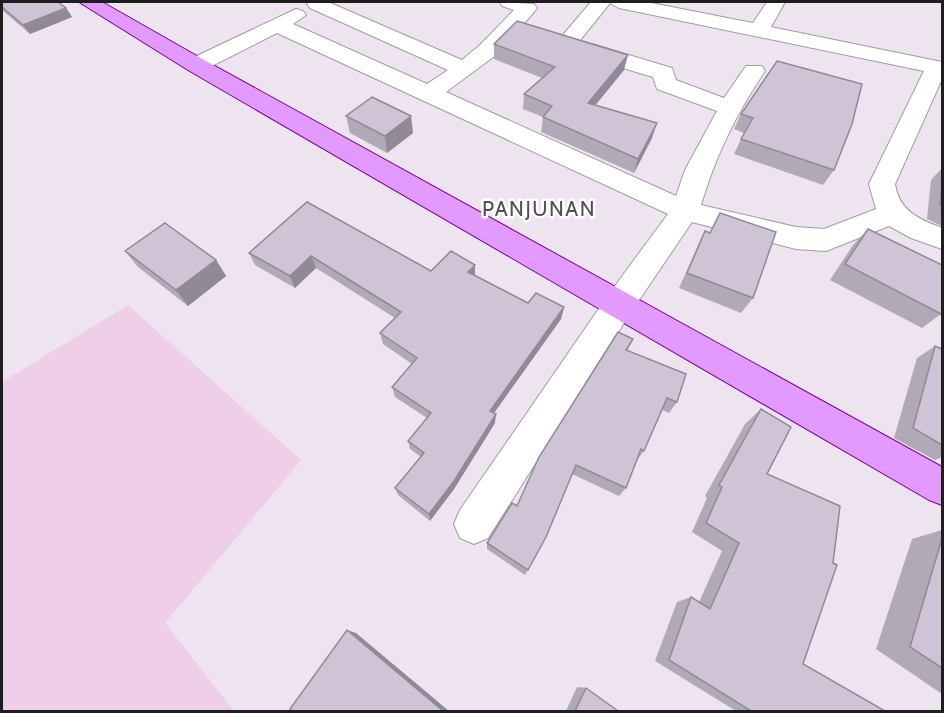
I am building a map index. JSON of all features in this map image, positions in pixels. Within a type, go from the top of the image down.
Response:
[{"type":"main road","points":[[89,2],[196,65],[942,487]]},
{"type":"street","points":[[429,93],[488,50],[527,8],[509,2]]},
{"type":"street","points":[[567,44],[601,2]]},
{"type":"street","points":[[619,2],[940,67],[882,184],[882,198],[891,214],[914,228],[942,239]]},
{"type":"street","points":[[759,30],[776,2]]},
{"type":"street","points":[[196,65],[319,3],[453,63],[463,70]]},
{"type":"street","points":[[277,24],[685,211],[796,238],[826,240],[891,214]]},
{"type":"street","points":[[511,25],[664,73],[665,84],[730,108]]},
{"type":"street","points":[[474,524],[620,303],[685,211],[698,170],[730,108],[754,71]]},
{"type":"shaded area","points":[[128,305],[301,460],[165,623],[234,711],[2,711],[2,382]]},
{"type":"building","points":[[2,2],[58,2],[66,8],[23,25],[2,7]]},
{"type":"building","points":[[517,21],[628,55],[588,103],[657,123],[638,159],[543,117],[552,106],[524,94],[555,67],[494,44]]},
{"type":"building","points":[[777,61],[862,84],[852,124],[834,170],[741,139],[753,118],[741,114]]},
{"type":"building","points":[[372,97],[411,116],[385,136],[346,116]]},
{"type":"building","points":[[307,202],[431,271],[451,251],[475,265],[468,272],[528,303],[536,293],[564,307],[490,411],[496,414],[454,481],[429,514],[395,488],[424,453],[408,441],[431,413],[392,387],[417,358],[380,333],[401,312],[311,256],[290,276],[249,253]]},
{"type":"building","points":[[720,213],[776,232],[753,298],[687,273],[705,231],[710,233]]},
{"type":"building","points":[[165,223],[216,260],[176,290],[125,251]]},
{"type":"building","points":[[868,229],[942,265],[941,314],[845,264]]},
{"type":"building","points":[[618,332],[633,339],[626,350],[686,374],[677,402],[667,398],[644,451],[641,449],[626,488],[576,465],[546,537],[528,570],[487,543],[512,503],[517,506],[539,457]]},
{"type":"building","points":[[935,346],[942,349],[942,445],[913,428]]},
{"type":"building","points":[[761,409],[791,427],[767,474],[840,506],[833,563],[837,565],[803,664],[885,711],[751,711],[669,660],[691,597],[710,609],[739,543],[706,523],[722,487],[719,485]]},
{"type":"building","points":[[942,538],[942,668],[910,647]]},
{"type":"building","points":[[347,630],[443,711],[293,711],[290,709]]},
{"type":"building","points":[[586,688],[618,711],[575,711]]},
{"type":"district","name":"PANJUNAN","points":[[539,208]]}]
